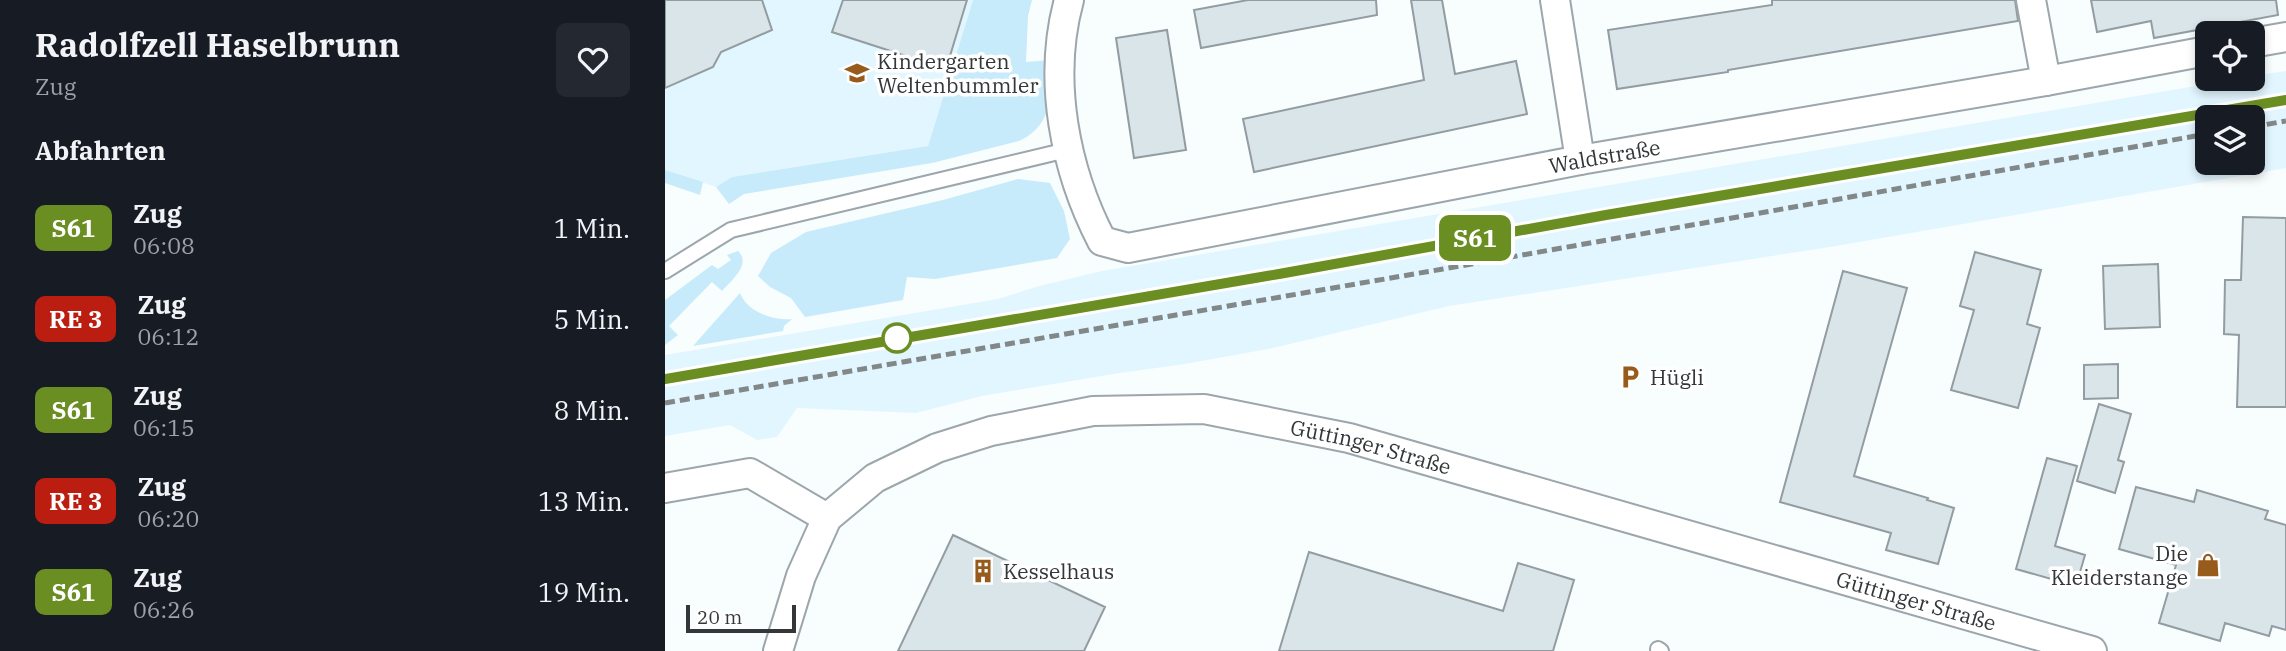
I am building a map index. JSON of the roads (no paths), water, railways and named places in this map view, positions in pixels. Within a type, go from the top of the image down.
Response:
[{"type":"street","points":[[1067,150],[1060,60],[1069,0]]},
{"type":"street","points":[[1555,0],[1580,160]]},
{"type":"street","points":[[2031,0],[2046,81]]},
{"type":"street","points":[[2265,41],[2286,37]]},
{"type":"street","name":"Waldstraße","points":[[1067,150],[1089,215],[1102,242],[1128,248],[1580,160],[2195,53]]},
{"type":"street","name":"Güttinger Straße","points":[[827,518],[875,478],[937,448],[991,431],[1093,411],[1204,409],[1349,438],[2092,651]]},
{"type":"street","points":[[665,488],[750,473],[827,518],[801,576],[778,651]]},
{"type":"lane","points":[[665,271],[731,230],[1067,150]]},
{"type":"railway","points":[[665,379],[2286,100]]},
{"type":"railway","points":[[2265,125],[2286,121]]},
{"type":"railway","points":[[665,403],[2195,136]]},
{"type":"train","name":"S61","points":[[665,379],[2286,100]]},
{"type":"place","name":"Kindergarten Weltenbummler","points":[[857,73]]},
{"type":"place","name":"Hügli","points":[[1630,377]]},
{"type":"place","name":"Die Kleiderstange","points":[[2208,565]]},
{"type":"place","name":"Kesselhaus","points":[[983,571]]}]
